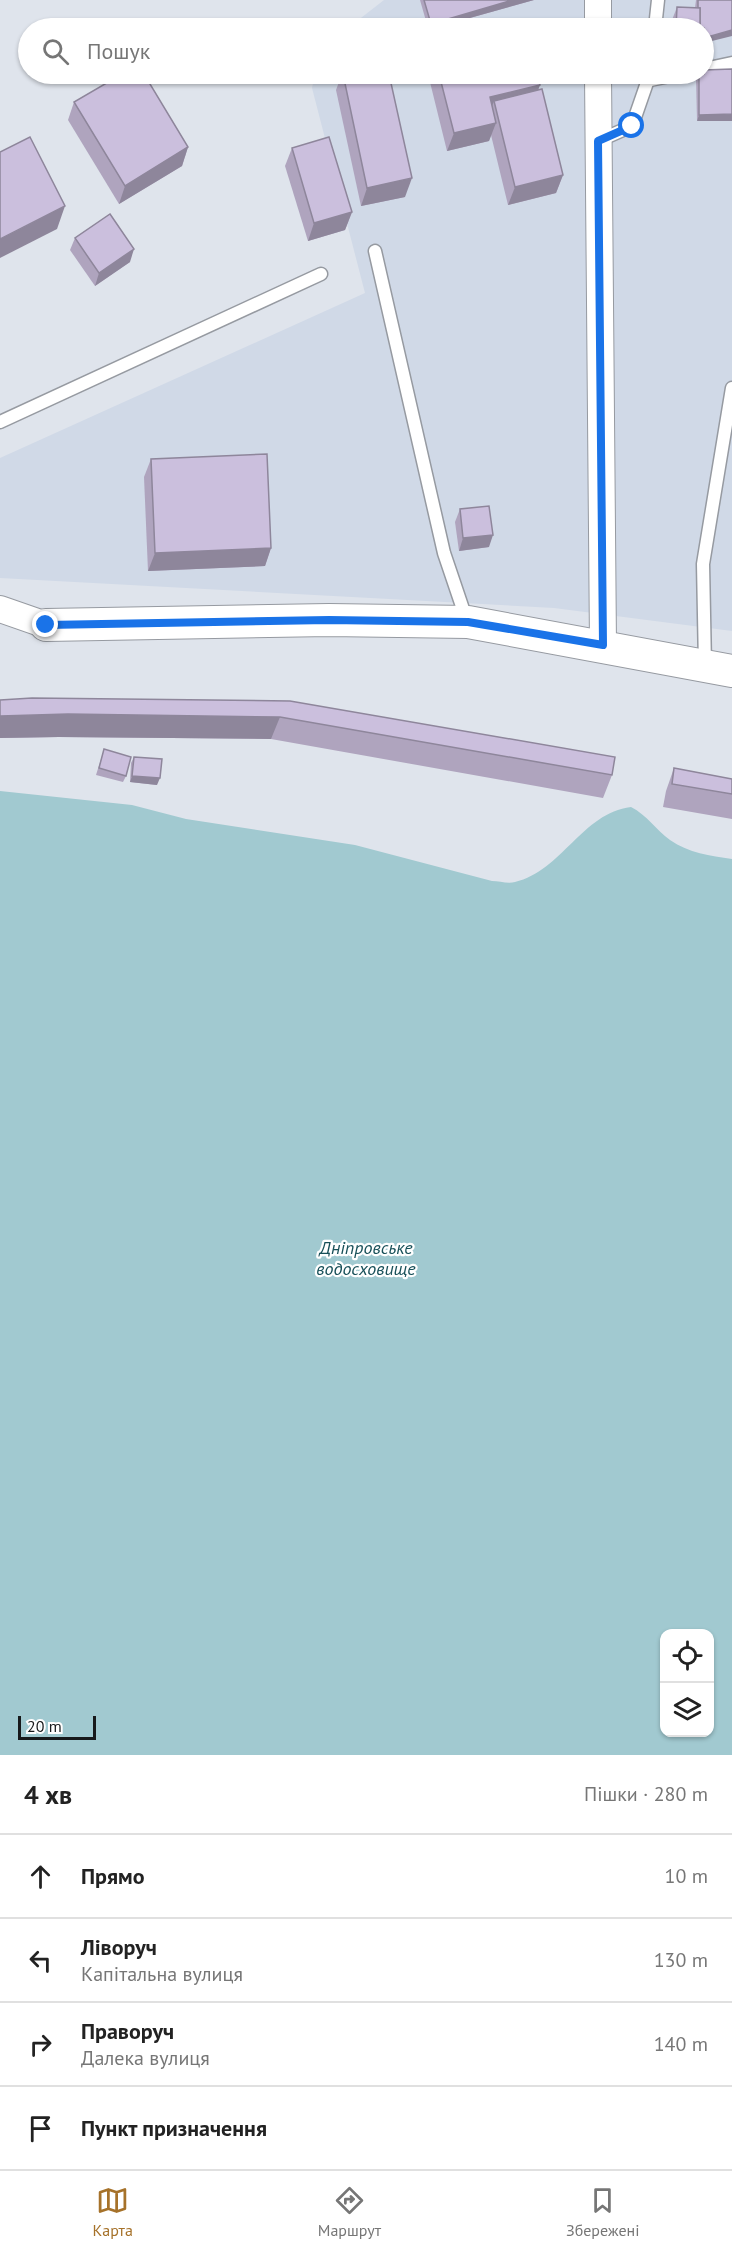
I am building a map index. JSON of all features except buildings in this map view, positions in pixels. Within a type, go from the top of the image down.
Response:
[{"type":"street","points":[[598,0],[598,18]]},
{"type":"street","points":[[598,84],[603,645]]},
{"type":"street","points":[[0,609],[46,625]]},
{"type":"street","points":[[0,624],[329,620],[468,622],[719,668]]},
{"type":"lane","points":[[656,18],[658,0]]},
{"type":"lane","points":[[714,67],[732,63]]},
{"type":"lane","points":[[598,141],[632,126],[647,84]]},
{"type":"lane","points":[[375,251],[444,553],[468,622]]},
{"type":"lane","points":[[0,422],[321,274]]},
{"type":"lane","points":[[719,668],[703,564],[732,388]]},
{"type":"shaded area","points":[[384,0],[732,0],[732,631],[554,608],[0,578],[0,458],[365,293],[313,84],[714,84],[714,18],[361,18]]},
{"type":"water","name":"Дніпровське водосховище","points":[[0,791],[132,805],[186,819],[355,845],[506,883],[531,876],[546,866],[599,820],[614,811],[631,807],[677,844],[700,853],[732,859],[732,1755],[0,1755]]},
{"type":"route","points":[[46,625],[329,620],[468,622],[603,645],[598,141],[632,126]]}]
